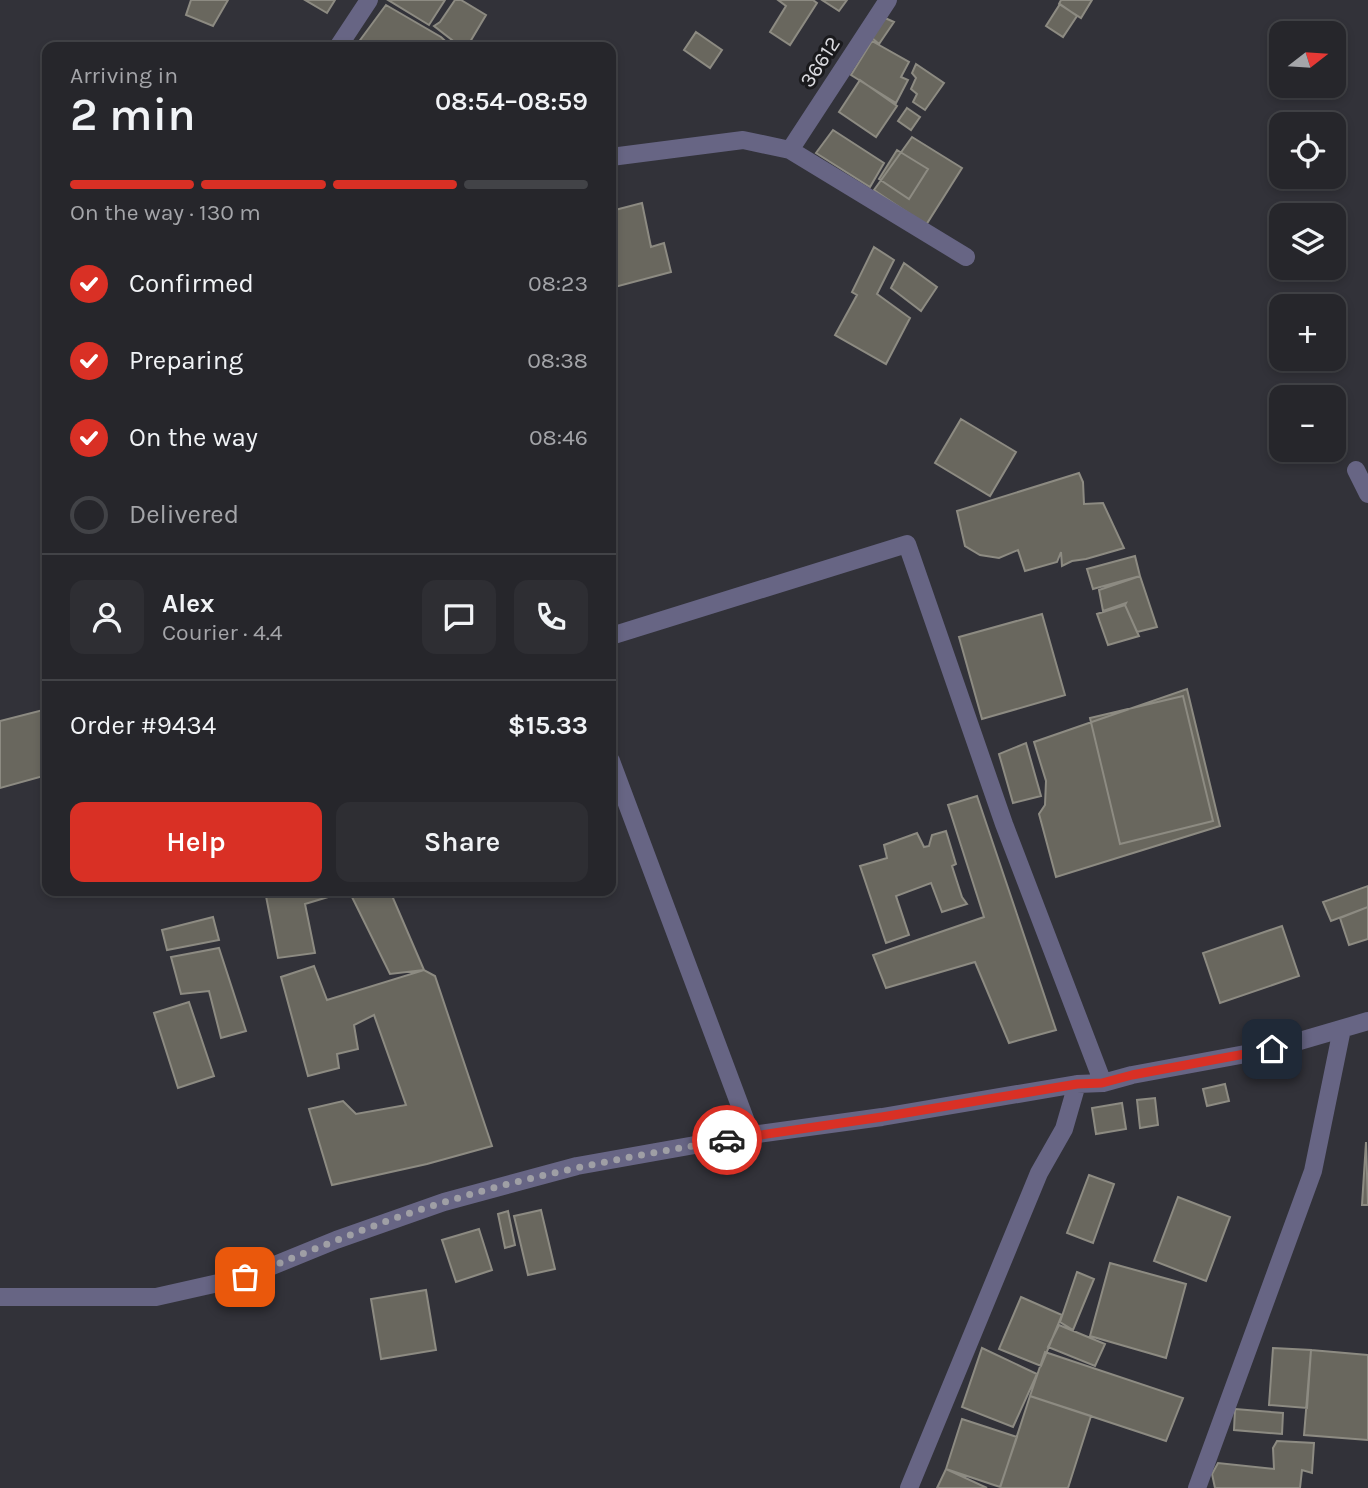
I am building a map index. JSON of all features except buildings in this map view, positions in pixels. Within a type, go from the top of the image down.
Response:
[{"type":"street","points":[[341,42],[369,0]]},
{"type":"street","name":"36612","points":[[790,150],[888,0]]},
{"type":"street","points":[[616,156],[743,140],[790,150],[966,257]]},
{"type":"street","points":[[1356,470],[1368,494]]},
{"type":"street","points":[[616,634],[907,544],[1004,824],[1102,1083]]},
{"type":"street","points":[[616,774],[751,1135]]},
{"type":"street","points":[[0,1297],[156,1297],[245,1277],[335,1240],[444,1202],[577,1166],[751,1135],[882,1117],[1077,1084],[1102,1083],[1272,1049],[1368,1021]]},
{"type":"street","points":[[1197,1488],[1313,1171],[1342,1029]]},
{"type":"street","points":[[909,1488],[1039,1173],[1064,1129],[1077,1084]]},
{"type":"way so far","points":[[245,1277],[335,1240],[444,1202],[577,1166],[727,1140]]},
{"type":"route","points":[[727,1140],[1077,1084],[1102,1083],[1272,1049]]}]
